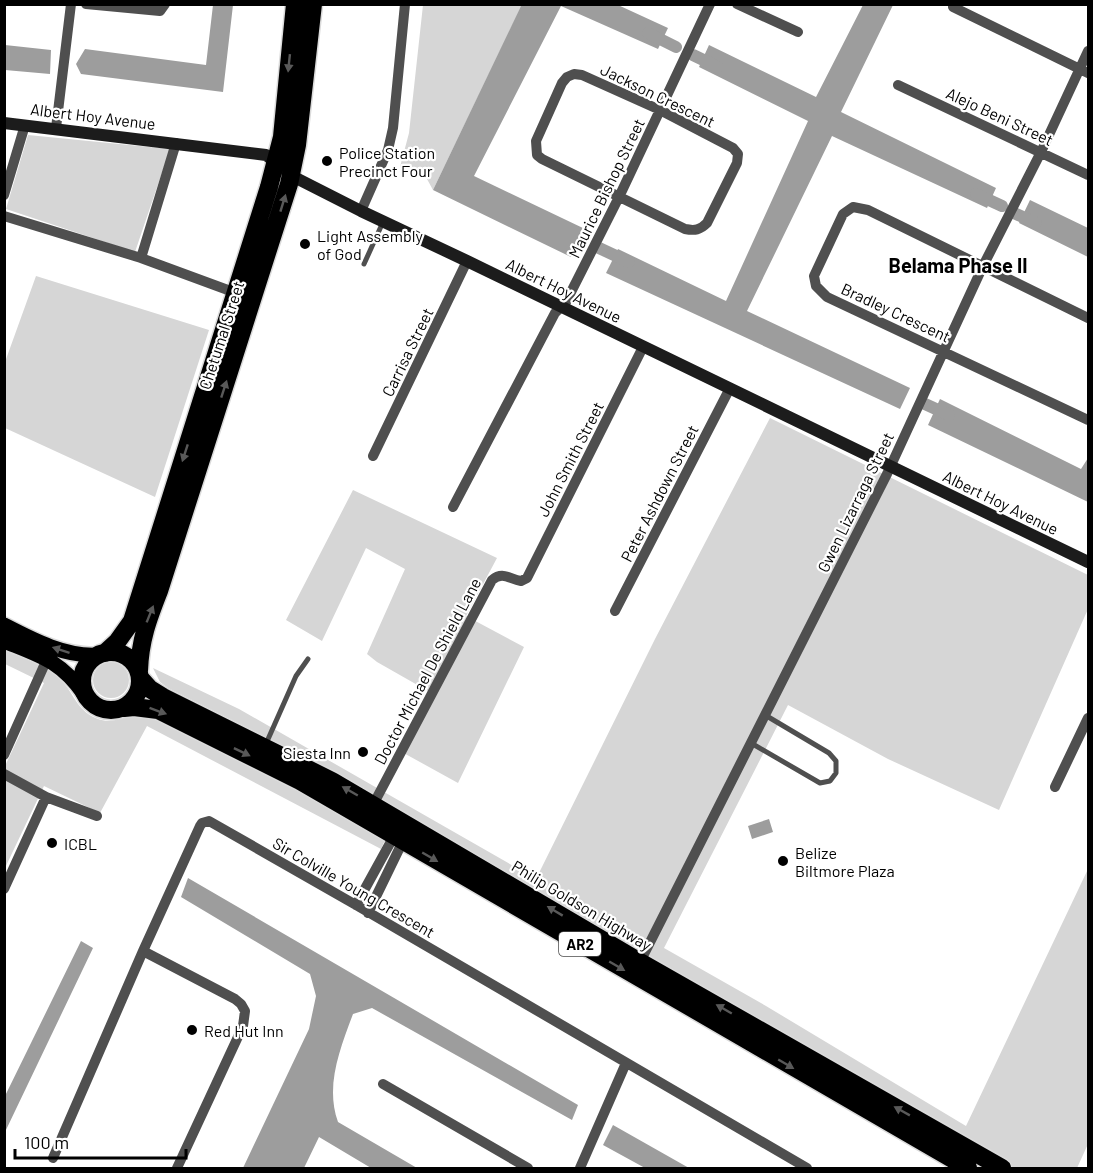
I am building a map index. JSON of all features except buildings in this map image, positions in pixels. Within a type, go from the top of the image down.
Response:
[{"type":"highway","name":"Chetumal Street","points":[[140,675],[141,643],[145,625],[159,591],[236,293],[283,169],[297,146],[301,28],[295,4]]},
{"type":"highway","name":"Chetumal Street","points":[[301,28],[312,4]]},
{"type":"highway","name":"Chetumal Street","points":[[102,654],[117,642],[132,621],[284,201],[283,169]]},
{"type":"highway","points":[[116,652],[125,656],[134,662],[140,675],[137,697],[124,708],[112,711],[101,709],[91,703],[84,694],[83,672],[89,662],[102,654],[116,652]]},
{"type":"highway","name":"Philip Goldson Highway","points":[[140,675],[150,689],[163,697],[332,781],[640,962],[1002,1168]]},
{"type":"highway","name":"Philip Goldson Highway","points":[[124,708],[134,706],[158,710],[300,781],[968,1168]]},
{"type":"main road","points":[[4,625],[69,652],[83,656],[102,654]]},
{"type":"main road","points":[[4,641],[47,659],[66,670],[84,694]]},
{"type":"street","points":[[56,128],[71,4]]},
{"type":"street","points":[[86,4],[160,11],[165,4]]},
{"type":"street","points":[[361,211],[388,150],[396,106],[405,4]]},
{"type":"street","name":"Maurice Bishop Street","points":[[453,507],[555,313],[566,302],[620,196],[711,4]]},
{"type":"street","points":[[737,4],[798,32]]},
{"type":"street","points":[[953,7],[1084,71]]},
{"type":"street","name":"Gwen Lizarraga Street","points":[[640,962],[890,466],[983,266],[1084,71],[1089,51]]},
{"type":"street","name":"Jackson Crescent","points":[[574,74],[582,75],[660,110],[733,148],[738,154],[737,163],[707,223],[701,229],[686,229],[620,196],[537,155],[536,141],[562,83],[574,74]]},
{"type":"street","name":"Alejo Beni Street","points":[[898,85],[1089,175]]},
{"type":"street","name":"Albert Hoy Avenue","points":[[4,123],[266,155],[283,169],[383,222],[1089,562]]},
{"type":"street","points":[[4,195],[25,125]]},
{"type":"street","points":[[141,258],[176,143]]},
{"type":"street","name":"Bradley Crescent","points":[[1089,318],[868,210],[853,207],[843,214],[814,276],[816,286],[827,297],[1089,420]]},
{"type":"street","points":[[4,216],[141,258],[236,293]]},
{"type":"street","name":"Carrisa Street","points":[[373,456],[467,261]]},
{"type":"street","name":"John Smith Street","points":[[521,581],[527,578],[643,347]]},
{"type":"street","name":"Peter Ashdown Street","points":[[615,611],[730,388]]},
{"type":"street","name":"Doctor Michael De Shield Lane","points":[[373,805],[492,580],[504,574],[521,581]]},
{"type":"street","points":[[4,755],[47,659]]},
{"type":"street","points":[[1055,787],[1089,718]]},
{"type":"street","points":[[4,774],[46,797],[97,816]]},
{"type":"street","points":[[4,889],[46,797]]},
{"type":"street","name":"Sir Colville Young Crescent","points":[[53,1158],[143,951],[200,826],[205,822],[213,823],[356,905],[807,1168]]},
{"type":"street","points":[[356,905],[399,839]]},
{"type":"street","points":[[368,913],[399,839]]},
{"type":"street","points":[[143,951],[226,993],[241,1004],[245,1011],[243,1026],[177,1168]]},
{"type":"street","points":[[580,1168],[626,1063]]},
{"type":"street","points":[[383,1084],[528,1168]]},
{"type":"lane","points":[[364,264],[383,222]]},
{"type":"lane","points":[[264,747],[296,676],[308,659]]},
{"type":"lane","points":[[751,743],[820,783],[831,781],[836,773],[836,761],[829,753],[765,714]]},
{"type":"shaded area","points":[[522,4],[618,5],[668,28],[658,49],[561,6],[474,176],[585,229],[571,257],[433,190]]},
{"type":"shaded area","points":[[213,5],[233,5],[223,92],[81,74],[76,64],[85,49],[206,65]]},
{"type":"shaded area","points":[[423,5],[522,5],[433,190],[427,179],[400,167],[409,133]]},
{"type":"shaded area","points":[[863,5],[893,5],[841,112],[996,188],[987,208],[832,136],[747,311],[910,388],[900,409],[606,273],[618,249],[726,301],[808,121],[699,67],[709,45],[816,97]]},
{"type":"shaded area","points":[[5,45],[51,50],[50,74],[5,70]]},
{"type":"shaded area","points":[[28,135],[170,149],[135,252],[6,209]]},
{"type":"shaded area","points":[[1030,200],[1088,228],[1088,257],[1019,223]]},
{"type":"shaded area","points":[[36,276],[209,330],[155,497],[5,428],[5,362]]},
{"type":"shaded area","points":[[940,399],[1081,469],[1088,458],[1088,502],[928,425]]},
{"type":"shaded area","points":[[770,418],[1088,575],[1088,609],[999,810],[888,759],[788,705],[664,948],[766,1006],[966,1126],[1088,869],[1088,1144],[1077,1168],[1012,1168],[329,769],[168,688],[160,682],[153,668],[239,709],[536,879],[655,639]]},
{"type":"shaded area","points":[[353,490],[497,558],[466,616],[524,647],[458,783],[400,751],[428,691],[367,654],[405,569],[366,548],[322,641],[286,620]]},
{"type":"shaded area","points":[[5,649],[29,658],[51,671],[64,683],[82,708],[92,716],[107,721],[145,716],[179,725],[387,836],[381,849],[147,726],[100,813],[44,786],[5,868],[5,766],[44,683],[5,664]]},
{"type":"shaded area","points":[[111,662],[124,667],[129,680],[124,693],[111,698],[98,693],[93,680],[98,667]]},
{"type":"shaded area","points":[[769,819],[773,832],[752,839],[748,826]]},
{"type":"shaded area","points":[[188,878],[578,1105],[572,1120],[372,1008],[353,1014],[336,1068],[334,1108],[338,1122],[417,1168],[371,1168],[319,1137],[304,1168],[243,1168],[309,1029],[316,996],[310,974],[181,897]]},
{"type":"shaded area","points":[[81,941],[93,948],[5,1132],[5,1096]]},
{"type":"shaded area","points":[[613,1125],[689,1168],[645,1168],[603,1145]]},
{"type":"waterway","points":[[648,33],[676,47]]},
{"type":"waterway","points":[[693,55],[718,67]]},
{"type":"waterway","points":[[976,194],[1002,206]]},
{"type":"waterway","points":[[1014,213],[1036,223]]},
{"type":"waterway","points":[[599,248],[629,262]]},
{"type":"waterway","points":[[925,404],[949,415]]},
{"type":"place","name":"Police Station Precinct Four","points":[[327,161]]},
{"type":"place","name":"Light Assembly of God","points":[[305,244]]},
{"type":"place","name":"Siesta Inn","points":[[363,752]]},
{"type":"place","name":"ICBL","points":[[52,843]]},
{"type":"place","name":"Belize Biltmore Plaza","points":[[783,861]]},
{"type":"place","name":"Red Hut Inn","points":[[192,1030]]},
{"type":"district","name":"Belama Phase II","points":[[958,265]]}]
